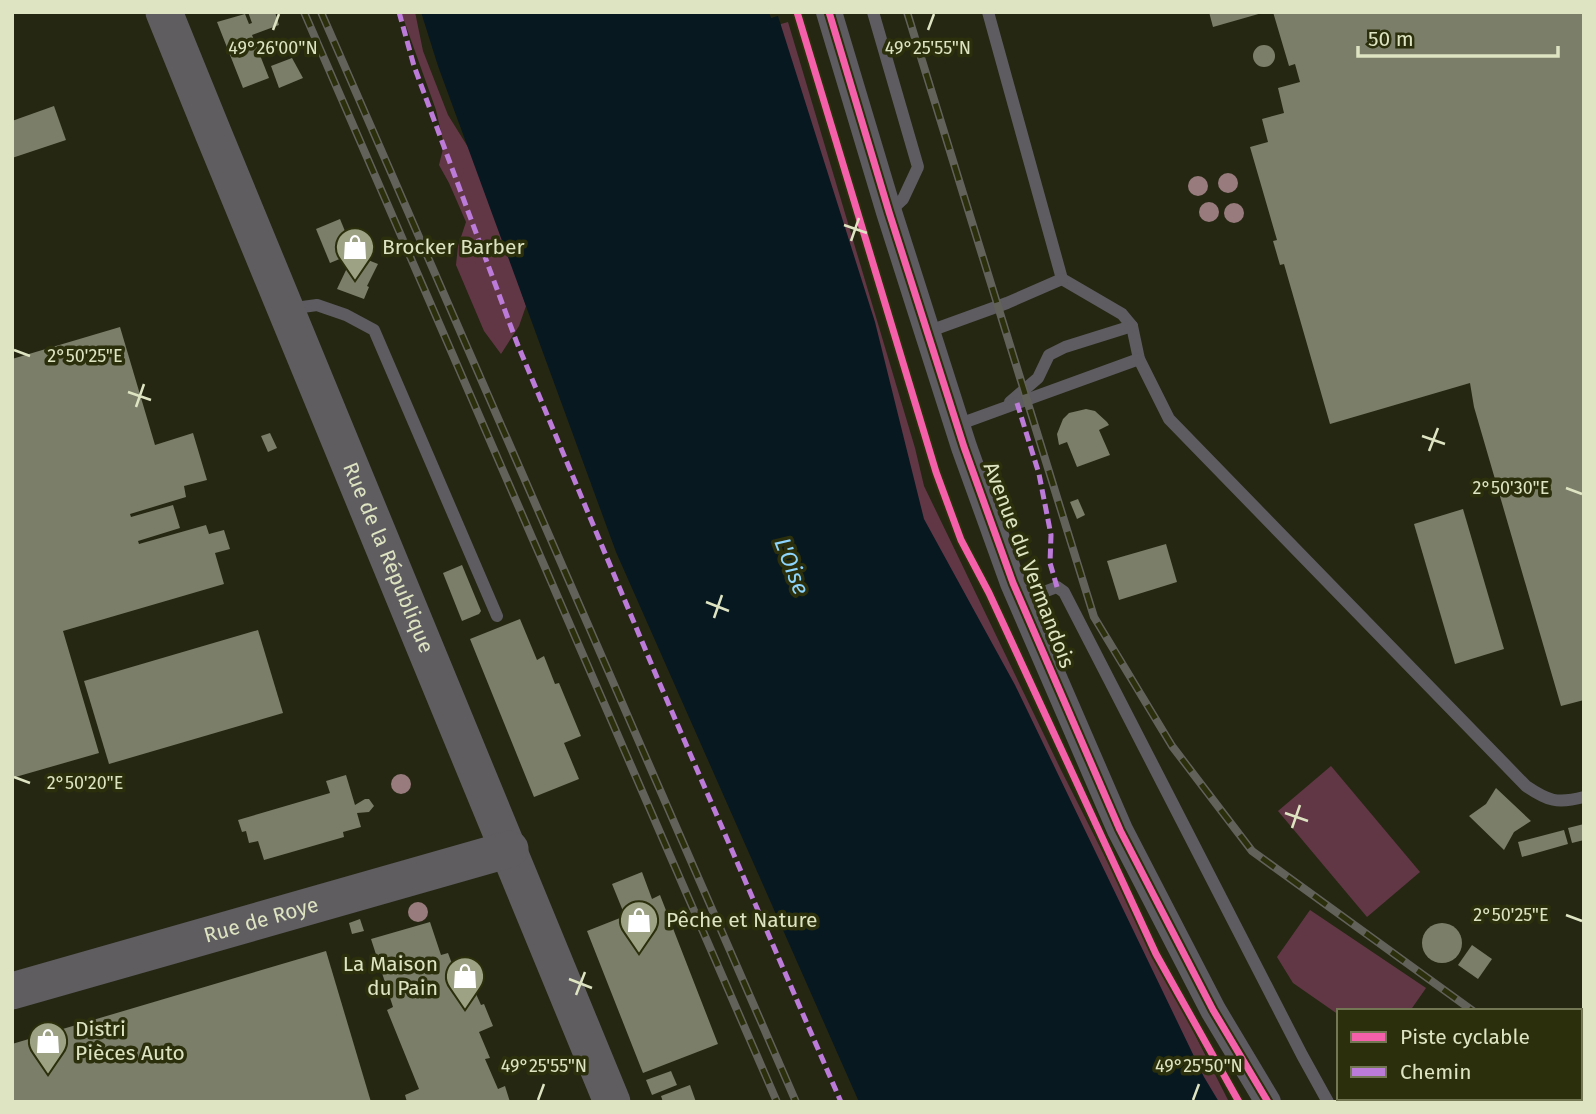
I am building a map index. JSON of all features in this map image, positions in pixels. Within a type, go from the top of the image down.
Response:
[{"type":"main road","name":"Rue de la République","points":[[164,12],[612,1102]]},
{"type":"main road","name":"Rue de Roye","points":[[12,990],[510,849]]},
{"type":"street","name":"Avenue du Vermandois","points":[[829,12],[957,425],[1020,601],[1120,830],[1213,1010],[1268,1102]]},
{"type":"lane","points":[[873,12],[918,167],[903,199],[889,212]]},
{"type":"lane","points":[[988,12],[1062,279],[1122,314],[1132,326],[1139,359],[1169,419],[1527,786],[1546,799],[1566,802],[1584,797]]},
{"type":"lane","points":[[928,332],[1062,279]]},
{"type":"lane","points":[[285,310],[317,305],[346,315],[374,330],[497,616]]},
{"type":"lane","points":[[1003,408],[1038,378],[1049,355],[1132,326]]},
{"type":"lane","points":[[957,425],[1139,359]]},
{"type":"lane","points":[[1020,601],[1057,587],[1064,592],[1328,1102]]},
{"type":"shaded area","points":[[401,12],[415,12],[423,51],[448,115],[481,168],[526,306],[519,326],[501,354],[484,331],[456,265],[458,246],[466,222],[439,165],[444,145],[436,110]]},
{"type":"shaded area","points":[[788,22],[924,486],[1061,770],[1229,1102],[1201,1102],[910,492],[771,38],[781,24]]},
{"type":"shaded area","points":[[1331,766],[1420,872],[1367,917],[1278,811]]},
{"type":"shaded area","points":[[1310,910],[1426,988],[1411,1009],[1337,1009],[1337,1014],[1293,983],[1277,957]]},
{"type":"water","name":"L'Oise","points":[[421,12],[769,12],[771,18],[778,16],[875,322],[924,519],[1015,685],[1204,1077],[1219,1102],[859,1102],[616,552],[438,66]]},
{"type":"building","points":[[248,12],[275,12],[279,25],[252,35],[269,78],[243,88],[217,22],[245,14],[249,24],[252,23]]},
{"type":"building","points":[[1209,12],[1262,12],[1262,13],[1213,27]]},
{"type":"building","points":[[1273,12],[1584,12],[1584,700],[1561,706],[1474,407],[1470,383],[1330,424],[1284,264],[1280,265],[1273,241],[1277,240],[1250,147],[1268,142],[1262,119],[1284,113],[1278,88],[1300,82],[1295,64],[1289,66]]},
{"type":"building","points":[[1264,45],[1272,48],[1275,56],[1272,64],[1264,67],[1256,64],[1253,56],[1256,48]]},
{"type":"building","points":[[292,58],[303,78],[279,88],[271,66]]},
{"type":"building","points":[[54,106],[66,140],[12,158],[12,121]]},
{"type":"building","points":[[340,219],[354,253],[330,263],[316,229]]},
{"type":"building","points":[[358,256],[378,264],[364,299],[337,289],[347,268],[353,270]]},
{"type":"building","points":[[120,327],[155,445],[193,433],[207,480],[184,486],[186,497],[130,514],[131,517],[173,505],[180,528],[138,541],[139,544],[206,525],[209,534],[224,530],[230,549],[215,553],[224,584],[63,631],[99,753],[12,778],[12,359]]},
{"type":"building","points":[[1086,409],[1095,411],[1109,425],[1099,430],[1110,455],[1077,467],[1067,442],[1059,445],[1057,434],[1063,419],[1069,413]]},
{"type":"building","points":[[270,433],[277,448],[268,452],[261,436]]},
{"type":"building","points":[[1078,499],[1085,515],[1077,519],[1070,502]]},
{"type":"building","points":[[1463,509],[1504,649],[1455,664],[1414,524]]},
{"type":"building","points":[[1166,544],[1177,582],[1119,600],[1107,561]]},
{"type":"building","points":[[462,565],[481,611],[462,621],[443,573]]},
{"type":"building","points":[[520,619],[537,660],[544,656],[555,684],[559,683],[581,736],[564,743],[579,779],[534,797],[470,639]]},
{"type":"building","points":[[258,630],[283,713],[109,764],[84,681]]},
{"type":"building","points":[[346,775],[355,805],[369,799],[374,806],[369,812],[357,813],[361,827],[343,832],[344,837],[264,860],[258,841],[249,843],[246,831],[242,832],[238,820],[330,793],[326,781]]},
{"type":"building","points":[[1496,788],[1531,821],[1514,832],[1504,850],[1469,816],[1486,804]]},
{"type":"building","points":[[1584,824],[1584,840],[1572,843],[1568,828]]},
{"type":"building","points":[[1564,830],[1568,844],[1522,857],[1518,842]]},
{"type":"building","points":[[642,872],[652,899],[660,895],[718,1044],[643,1073],[587,931],[625,916],[612,884]]},
{"type":"building","points":[[360,919],[364,931],[352,934],[349,923]]},
{"type":"building","points":[[430,922],[441,955],[448,953],[458,980],[468,976],[481,1005],[484,1004],[493,1026],[479,1032],[490,1058],[485,1059],[498,1089],[505,1086],[510,1102],[407,1102],[405,1095],[419,1089],[387,1010],[393,1007],[371,939]]},
{"type":"building","points":[[1442,923],[1456,929],[1462,943],[1456,957],[1442,963],[1428,957],[1422,943],[1428,929]]},
{"type":"building","points":[[1472,945],[1492,959],[1478,979],[1458,965]]},
{"type":"building","points":[[326,951],[371,1102],[12,1102],[12,1044]]},
{"type":"building","points":[[671,1071],[677,1085],[652,1095],[646,1080]]},
{"type":"building","points":[[690,1085],[696,1102],[663,1102],[661,1096]]},
{"type":"railway","points":[[304,12],[777,1102]]},
{"type":"railway","points":[[321,12],[796,1102]]},
{"type":"railway","points":[[907,12],[1094,617],[1172,746],[1252,851],[1470,1009]]},
{"type":"marked path","points":[[399,12],[414,66],[517,343],[656,675],[841,1102]]},
{"type":"marked path","points":[[1017,403],[1039,474],[1051,535],[1050,563],[1057,587]]},
{"type":"cycle path","points":[[797,12],[936,472],[961,540],[989,593],[1156,954],[1239,1102]]},
{"type":"cycle path","points":[[829,12],[964,447],[1013,583],[1120,830],[1213,1010],[1268,1102]]},
{"type":"place","name":"Brocker Barber","points":[[355,281]]},
{"type":"place","name":"Pêche et Nature","points":[[639,954]]},
{"type":"place","name":"La Maison du Pain","points":[[465,1010]]},
{"type":"place","name":"Distri Pièces Auto","points":[[48,1075]]}]
